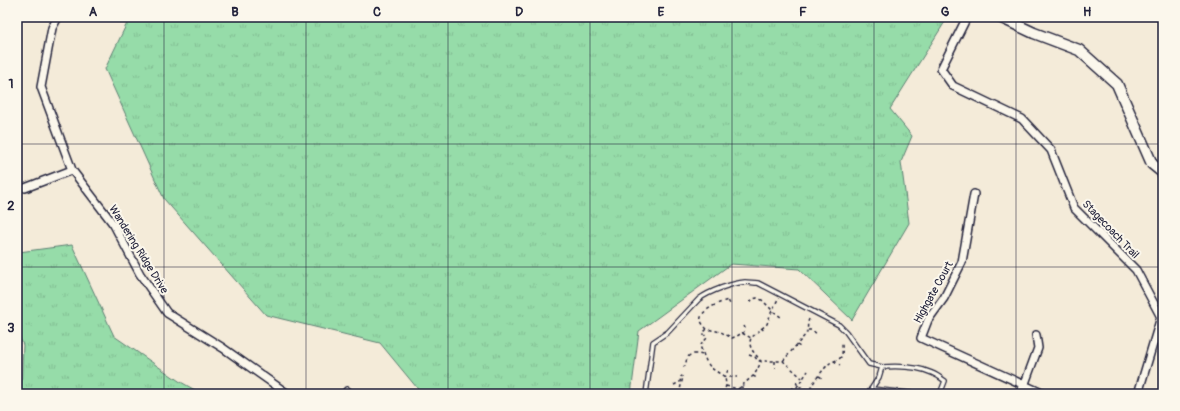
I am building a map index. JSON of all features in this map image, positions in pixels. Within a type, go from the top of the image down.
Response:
[{"type":"street","name":"Wandering Ridge Drive","points":[[58,17],[52,28],[41,87],[72,170],[114,226],[140,274],[167,313],[223,348],[288,394]]},
{"type":"street","name":"Stagecoach Trail","points":[[967,17],[942,69],[953,86],[1022,119],[1052,150],[1074,208],[1136,270],[1161,317],[1138,394]]},
{"type":"street","points":[[1000,17],[1034,33],[1079,50],[1117,84],[1152,164],[1163,173]]},
{"type":"street","points":[[25,188],[72,170]]},
{"type":"street","name":"Highgate Court","points":[[974,194],[962,262],[944,298],[928,320],[921,338],[1044,394]]},
{"type":"street","points":[[1019,394],[1024,386],[1038,348],[1036,335]]},
{"type":"lane","points":[[646,394],[652,342],[668,332],[704,295],[745,282],[758,283],[839,325],[846,332],[869,364],[882,367],[892,366],[931,372],[946,381],[940,394]]},
{"type":"lane","points":[[868,394],[879,377],[882,367]]},
{"type":"lane","points":[[871,389],[917,394]]},
{"type":"path","points":[[738,389],[753,376],[761,362],[751,350],[749,342],[761,328],[767,324],[780,295]]},
{"type":"path","points":[[750,302],[757,298],[762,300],[782,318]]},
{"type":"path","points":[[730,304],[728,300],[721,302],[704,313],[701,316],[701,321],[707,329],[721,332],[732,338],[745,331],[744,326]]},
{"type":"path","points":[[783,361],[808,330],[808,322],[814,312]]},
{"type":"path","points":[[761,328],[765,331]]},
{"type":"path","points":[[707,329],[703,333],[707,338],[700,346],[703,355],[711,368],[725,377],[737,377]]},
{"type":"path","points":[[808,330],[812,330],[818,335]]},
{"type":"path","points":[[742,333],[751,338]]},
{"type":"path","points":[[796,382],[798,386],[804,388],[809,393],[819,376],[834,361],[840,358],[842,355],[842,344]]},
{"type":"path","points":[[682,367],[685,366],[686,359],[690,355],[703,355]]},
{"type":"path","points":[[749,355],[755,356],[758,361],[783,361],[802,378]]},
{"type":"path","points":[[775,361],[775,368]]},
{"type":"path","points":[[834,361],[840,365]]},
{"type":"path","points":[[724,394],[726,386],[725,377],[728,370]]},
{"type":"path","points":[[787,394],[793,388],[798,386],[808,371]]},
{"type":"path","points":[[674,385],[680,382],[681,376],[683,377],[679,394]]},
{"type":"path","points":[[753,376],[757,378]]},
{"type":"path","points":[[819,376],[824,379]]},
{"type":"path","points":[[726,386],[738,389],[741,394]]},
{"type":"path","points":[[740,387],[745,388]]},
{"type":"green space","points":[[130,17],[948,17],[890,109],[912,136],[901,162],[909,223],[852,320],[799,269],[731,264],[639,331],[631,394],[422,394],[380,343],[266,315],[164,199],[105,69]]},
{"type":"green space","points":[[72,245],[114,336],[179,381],[202,394],[21,394],[23,345],[17,331],[17,251],[19,252]]}]
